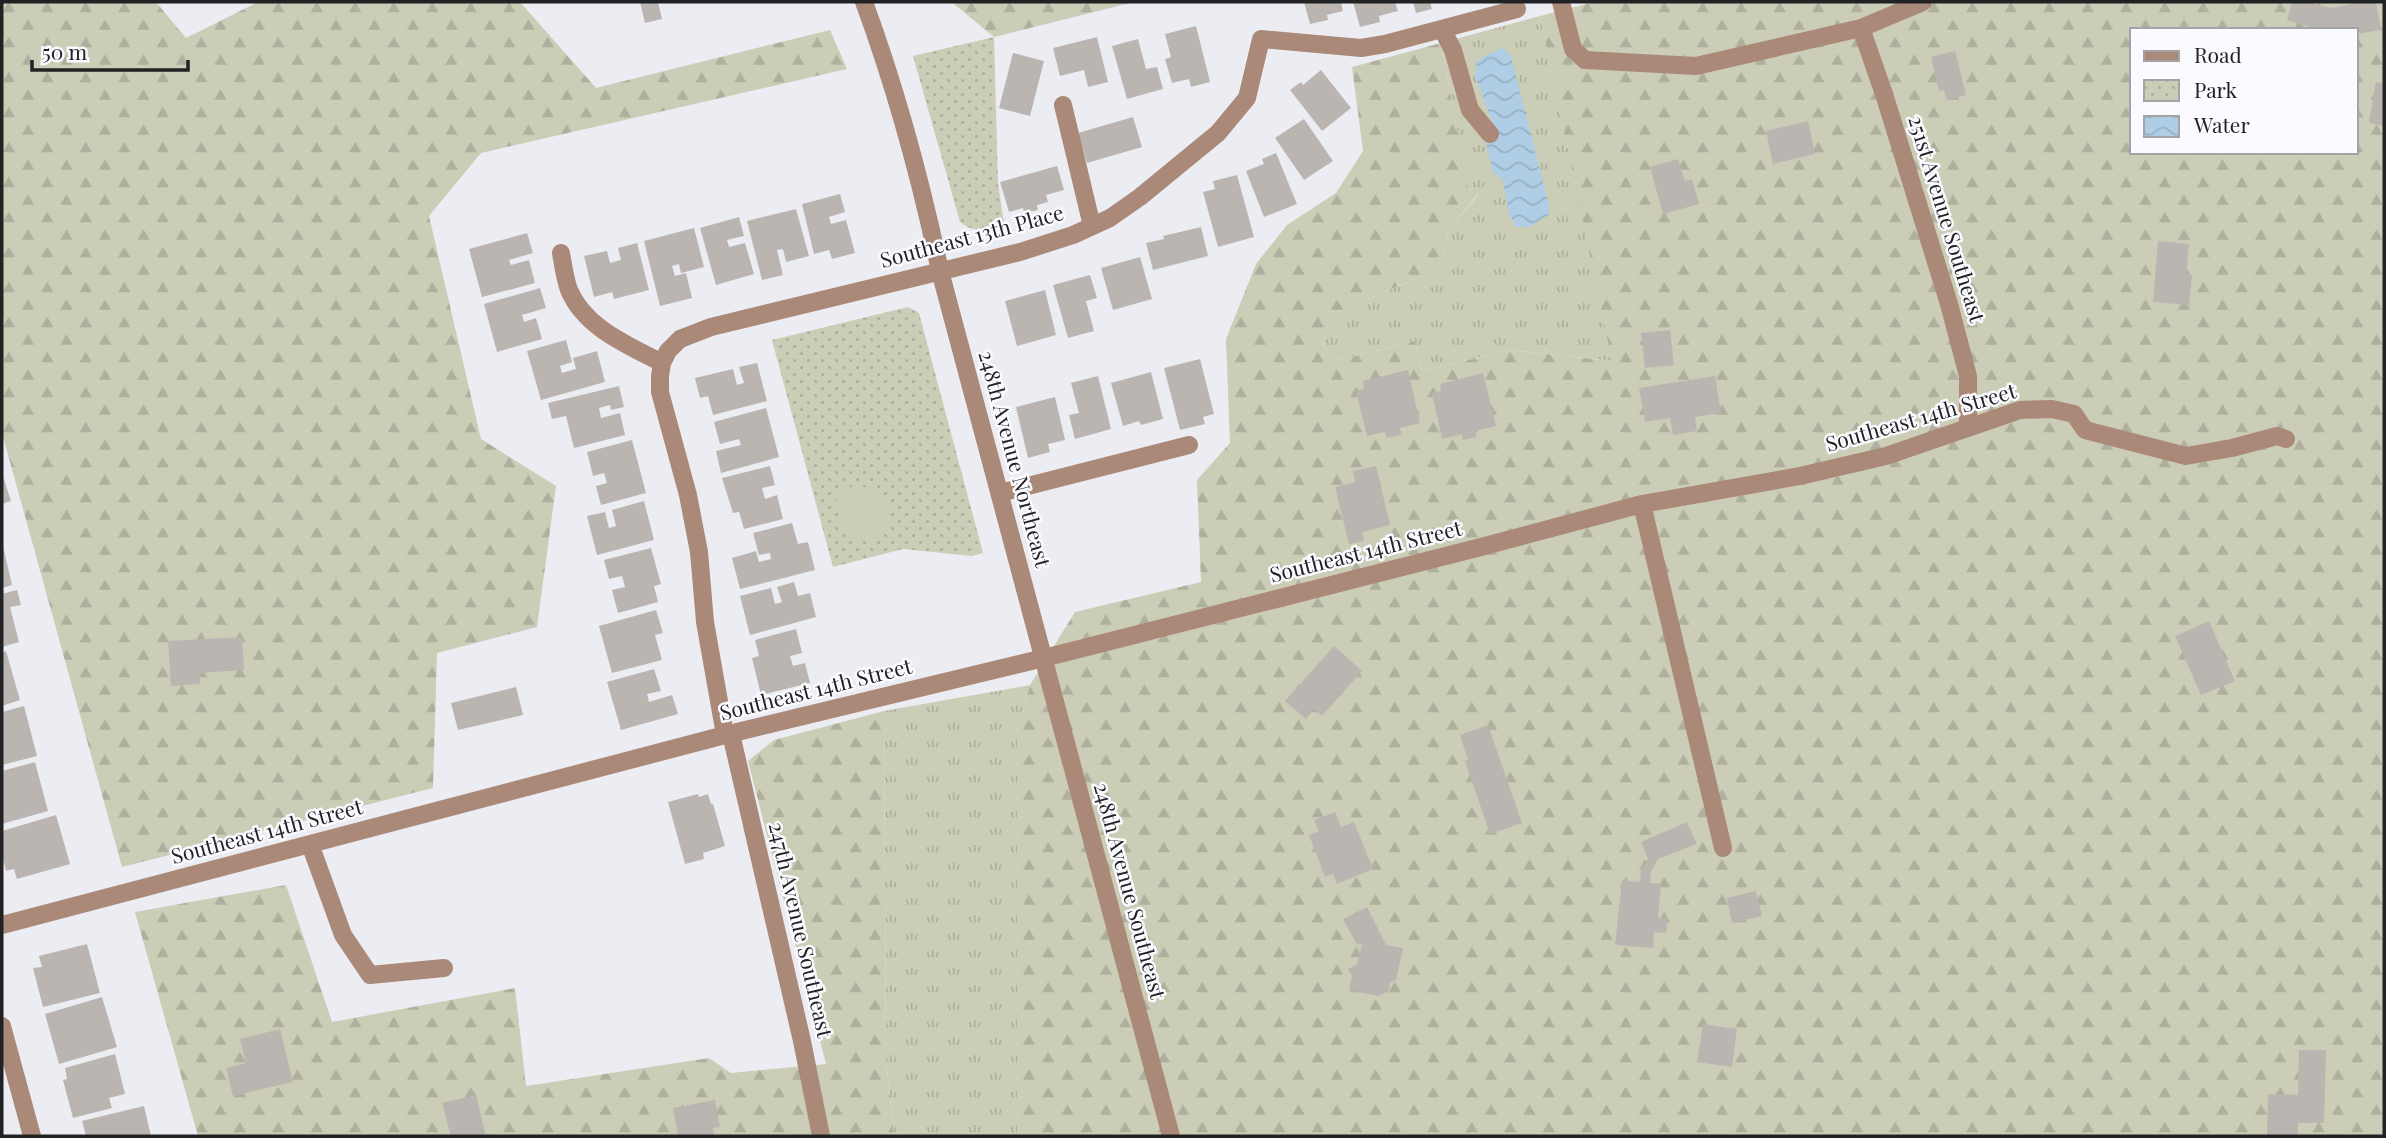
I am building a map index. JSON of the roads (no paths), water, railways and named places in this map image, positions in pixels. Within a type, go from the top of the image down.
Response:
[{"type":"street","name":"248th Avenue Northeast","points":[[864,2],[878,40],[928,215],[940,271],[1044,658]]},
{"type":"street","points":[[1561,2],[1573,49],[1585,60],[1696,66],[1861,28],[1923,2]]},
{"type":"street","points":[[1490,134],[1470,110],[1453,50],[1442,29],[1517,9]]},
{"type":"street","name":"251st Avenue Southeast","points":[[1861,28],[1884,94],[1968,376],[1968,427]]},
{"type":"street","name":"Southeast 13th Place","points":[[662,363],[668,351],[680,340],[711,327],[1020,252],[1073,235],[1110,218],[1218,133],[1247,99],[1261,39],[1360,48],[1442,29]]},
{"type":"street","points":[[1063,105],[1092,226]]},
{"type":"street","points":[[561,253],[569,289],[579,309],[601,329],[662,363]]},
{"type":"street","name":"247th Avenue Southeast","points":[[662,363],[660,391],[695,529],[705,622],[728,734],[802,1041],[821,1136]]},
{"type":"street","name":"Southeast 14th Street","points":[[2,925],[728,734],[1044,658],[1642,504],[1800,476],[1886,456],[2020,410],[2052,409],[2074,414],[2085,430],[2186,456],[2232,449],[2277,436],[2286,439]]},
{"type":"street","points":[[1000,493],[1189,445]]},
{"type":"street","points":[[1642,504],[1723,848]]},
{"type":"street","name":"248th Avenue Southeast","points":[[1044,658],[1171,1136]]},
{"type":"street","points":[[310,844],[343,935],[370,975],[444,968]]},
{"type":"street","points":[[2,1026],[32,1136]]},
{"type":"water","points":[[1503,48],[1511,56],[1549,205],[1550,214],[1529,227],[1516,227],[1510,216],[1502,179],[1493,172],[1485,139],[1495,129],[1475,76],[1477,61]]}]
